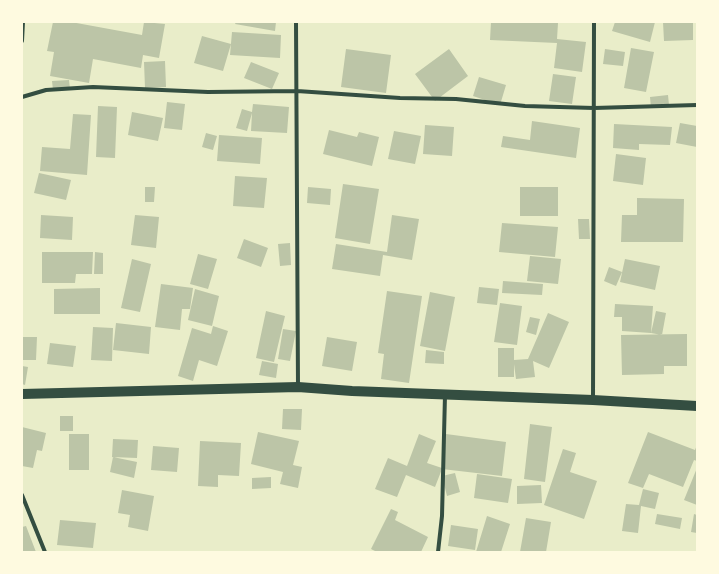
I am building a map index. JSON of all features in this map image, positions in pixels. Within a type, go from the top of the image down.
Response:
[{"type":"main road","points":[[22,394],[298,387],[352,391],[593,400],[697,406]]},
{"type":"street","points":[[22,41],[23,22]]},
{"type":"street","points":[[296,22],[298,387]]},
{"type":"street","points":[[593,400],[594,22]]},
{"type":"street","points":[[22,97],[46,90],[92,87],[208,92],[297,91],[400,98],[456,99],[525,106],[594,108],[697,105]]},
{"type":"street","points":[[438,552],[442,516],[445,394]]},
{"type":"street","points":[[22,495],[45,552]]},
{"type":"building","points":[[53,22],[71,22],[142,35],[144,22],[165,24],[159,58],[143,55],[141,68],[93,59],[89,83],[50,76],[54,52],[47,51]]},
{"type":"building","points":[[236,22],[276,22],[275,31],[235,24]]},
{"type":"building","points":[[491,22],[558,23],[557,39],[586,42],[582,72],[554,68],[557,43],[490,40]]},
{"type":"building","points":[[615,22],[655,22],[650,42],[612,31]]},
{"type":"building","points":[[663,22],[693,22],[693,40],[664,41]]},
{"type":"building","points":[[232,32],[281,35],[280,58],[230,55]]},
{"type":"building","points":[[202,36],[231,44],[223,71],[194,63]]},
{"type":"building","points":[[631,48],[654,52],[646,92],[624,88]]},
{"type":"building","points":[[346,49],[391,55],[386,93],[341,87]]},
{"type":"building","points":[[449,49],[468,76],[435,101],[415,74]]},
{"type":"building","points":[[605,49],[625,52],[623,66],[603,64]]},
{"type":"building","points":[[165,61],[166,87],[145,88],[144,62]]},
{"type":"building","points":[[251,62],[279,73],[272,89],[244,78]]},
{"type":"building","points":[[553,74],[576,77],[572,104],[549,101]]},
{"type":"building","points":[[479,77],[506,85],[500,105],[473,96]]},
{"type":"building","points":[[69,80],[70,89],[53,90],[52,81]]},
{"type":"building","points":[[668,95],[669,105],[651,108],[650,97]]},
{"type":"building","points":[[167,102],[185,104],[182,130],[164,128]]},
{"type":"building","points":[[253,104],[289,107],[287,133],[251,131],[252,113],[247,131],[236,128],[242,109],[252,112]]},
{"type":"building","points":[[98,106],[117,107],[115,158],[96,157]]},
{"type":"building","points":[[132,112],[163,118],[158,141],[128,135]]},
{"type":"building","points":[[73,114],[91,115],[87,175],[40,171],[42,147],[70,149]]},
{"type":"building","points":[[532,121],[580,128],[576,158],[501,147],[503,136],[530,140]]},
{"type":"building","points":[[680,123],[697,126],[697,147],[676,143]]},
{"type":"building","points":[[614,124],[672,127],[670,145],[639,144],[639,150],[613,148]]},
{"type":"building","points":[[425,125],[454,127],[452,156],[423,154]]},
{"type":"building","points":[[329,130],[357,137],[359,132],[379,137],[372,166],[323,154]]},
{"type":"building","points":[[394,131],[421,136],[415,164],[388,159]]},
{"type":"building","points":[[206,133],[217,136],[213,150],[202,147]]},
{"type":"building","points":[[219,135],[262,138],[260,164],[217,161]]},
{"type":"building","points":[[616,154],[646,158],[643,185],[613,181]]},
{"type":"building","points":[[39,173],[71,180],[66,200],[34,193]]},
{"type":"building","points":[[235,176],[267,178],[264,208],[233,206]]},
{"type":"building","points":[[343,184],[379,189],[370,244],[335,238]]},
{"type":"building","points":[[145,187],[155,187],[154,202],[145,202]]},
{"type":"building","points":[[308,187],[331,189],[330,205],[307,203]]},
{"type":"building","points":[[520,187],[558,187],[558,216],[520,216]]},
{"type":"building","points":[[637,198],[684,199],[683,242],[621,242],[622,215],[637,215]]},
{"type":"building","points":[[41,215],[73,217],[72,240],[40,238]]},
{"type":"building","points":[[135,215],[159,217],[156,248],[131,245]]},
{"type":"building","points":[[392,215],[419,219],[412,260],[383,255],[380,276],[332,269],[336,244],[387,252]]},
{"type":"building","points":[[578,219],[589,219],[590,239],[579,239]]},
{"type":"building","points":[[502,223],[558,227],[555,257],[499,252]]},
{"type":"building","points":[[244,239],[268,248],[261,267],[237,258]]},
{"type":"building","points":[[290,243],[291,265],[280,266],[278,244]]},
{"type":"building","points":[[42,252],[93,252],[92,274],[76,274],[75,283],[42,283]]},
{"type":"building","points":[[95,252],[103,253],[103,274],[94,274]]},
{"type":"building","points":[[198,254],[217,259],[208,289],[190,284]]},
{"type":"building","points":[[530,256],[561,259],[558,284],[527,281]]},
{"type":"building","points":[[132,259],[151,264],[140,312],[121,308]]},
{"type":"building","points":[[625,259],[660,266],[655,290],[620,282]]},
{"type":"building","points":[[609,267],[622,272],[616,286],[604,281]]},
{"type":"building","points":[[503,281],[543,284],[542,295],[502,293]]},
{"type":"building","points":[[161,284],[193,288],[190,309],[182,309],[180,330],[155,327]]},
{"type":"building","points":[[479,287],[499,289],[497,305],[477,303]]},
{"type":"building","points":[[100,288],[100,314],[54,314],[54,289]]},
{"type":"building","points":[[195,289],[219,296],[212,326],[188,320]]},
{"type":"building","points":[[387,291],[422,296],[409,383],[381,379],[384,354],[378,353]]},
{"type":"building","points":[[430,292],[455,297],[445,351],[420,346]]},
{"type":"building","points":[[500,303],[522,306],[517,345],[494,342]]},
{"type":"building","points":[[615,304],[653,306],[651,333],[622,331],[622,317],[614,317]]},
{"type":"building","points":[[266,311],[285,316],[274,362],[256,358]]},
{"type":"building","points":[[656,311],[666,313],[662,335],[651,333]]},
{"type":"building","points":[[548,313],[569,322],[549,368],[533,361],[535,377],[516,379],[514,364],[514,377],[498,377],[498,348],[514,348],[514,360],[528,359]]},
{"type":"building","points":[[530,317],[540,319],[536,335],[526,332]]},
{"type":"building","points":[[116,323],[151,327],[149,354],[113,350]]},
{"type":"building","points":[[213,326],[228,331],[217,366],[199,360],[193,381],[178,376],[192,328],[211,334]]},
{"type":"building","points":[[93,327],[113,328],[112,361],[91,360]]},
{"type":"building","points":[[283,329],[296,331],[290,361],[278,359]]},
{"type":"building","points":[[687,334],[687,366],[664,366],[664,374],[622,375],[621,335]]},
{"type":"building","points":[[22,337],[37,337],[36,360],[22,360]]},
{"type":"building","points":[[327,337],[357,342],[352,371],[322,366]]},
{"type":"building","points":[[50,343],[76,346],[73,367],[47,364]]},
{"type":"building","points":[[426,350],[444,352],[444,364],[425,363]]},
{"type":"building","points":[[262,361],[278,364],[276,378],[259,375]]},
{"type":"building","points":[[22,366],[28,367],[25,385],[22,384]]},
{"type":"building","points":[[283,409],[302,409],[301,430],[282,429]]},
{"type":"building","points":[[60,416],[73,416],[73,431],[60,431]]},
{"type":"building","points":[[530,424],[552,427],[545,482],[524,479]]},
{"type":"building","points":[[22,427],[46,433],[42,451],[37,450],[33,468],[22,466]]},
{"type":"building","points":[[258,432],[299,441],[293,465],[302,467],[298,488],[280,484],[283,472],[251,464]]},
{"type":"building","points":[[648,432],[695,450],[697,445],[697,461],[694,460],[683,487],[649,474],[643,488],[628,483]]},
{"type":"building","points":[[69,434],[89,434],[89,470],[69,470]]},
{"type":"building","points":[[419,434],[436,441],[427,463],[442,468],[446,434],[506,442],[502,476],[442,469],[435,487],[406,475],[397,497],[375,489],[388,458],[407,466]]},
{"type":"building","points":[[113,439],[138,440],[137,458],[112,457]]},
{"type":"building","points":[[200,441],[241,443],[239,476],[218,475],[218,487],[198,486]]},
{"type":"building","points":[[153,446],[179,448],[177,472],[151,470]]},
{"type":"building","points":[[563,449],[576,453],[570,472],[597,481],[584,519],[544,505]]},
{"type":"building","points":[[113,457],[137,462],[134,478],[110,472]]},
{"type":"building","points":[[697,468],[697,505],[684,500]]},
{"type":"building","points":[[455,473],[460,492],[447,496],[442,476]]},
{"type":"building","points":[[477,474],[512,479],[508,503],[474,498]]},
{"type":"building","points":[[271,477],[271,488],[252,489],[252,478]]},
{"type":"building","points":[[541,485],[542,503],[517,504],[517,486]]},
{"type":"building","points":[[643,489],[659,493],[655,509],[641,506],[638,533],[622,531],[626,504],[639,505]]},
{"type":"building","points":[[122,490],[154,496],[148,531],[128,527],[130,515],[118,513]]},
{"type":"building","points":[[391,509],[398,512],[395,520],[428,537],[421,552],[377,552],[371,549]]},
{"type":"building","points":[[657,514],[682,518],[680,529],[655,524]]},
{"type":"building","points":[[694,514],[697,515],[697,533],[691,532]]},
{"type":"building","points":[[487,516],[510,524],[501,552],[476,552]]},
{"type":"building","points":[[526,518],[551,522],[546,552],[520,552]]},
{"type":"building","points":[[60,520],[96,523],[93,548],[57,545]]},
{"type":"building","points":[[451,525],[478,529],[475,550],[448,546]]},
{"type":"building","points":[[26,526],[36,552],[22,552],[22,527]]}]
